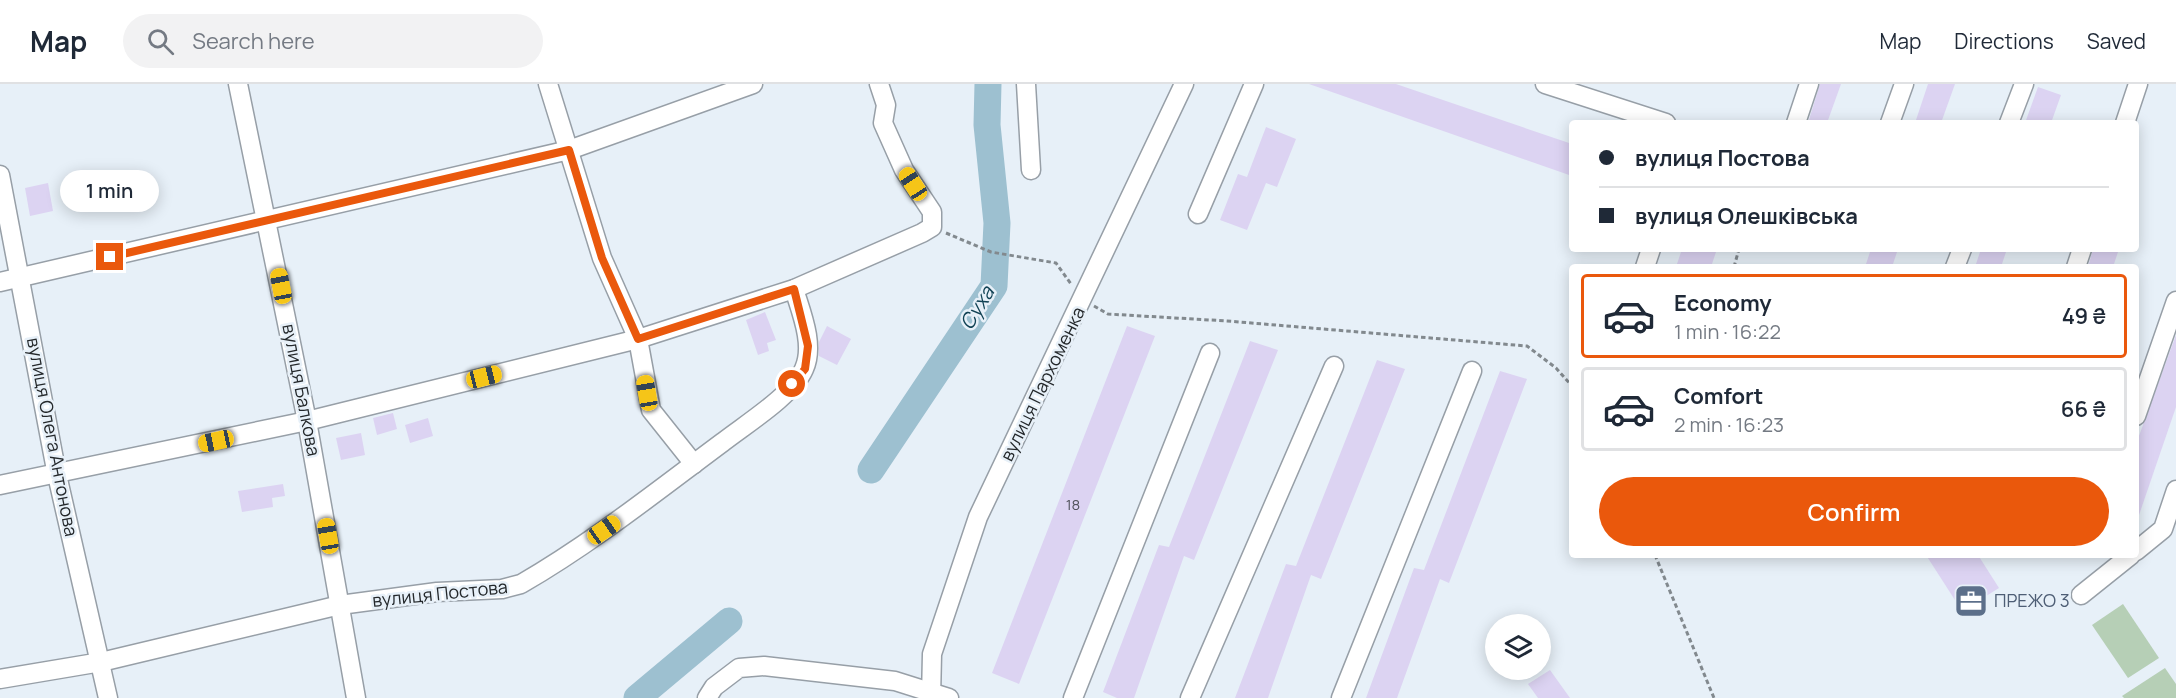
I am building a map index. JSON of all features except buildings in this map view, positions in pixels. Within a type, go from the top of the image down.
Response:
[{"type":"street","name":"вулиця Балкова","points":[[238,84],[268,219],[307,421],[356,698]]},
{"type":"street","points":[[548,84],[602,258],[638,339],[651,410],[694,464]]},
{"type":"street","points":[[0,282],[569,150],[753,84]]},
{"type":"street","points":[[0,485],[57,475],[307,421],[638,339],[794,289],[922,233],[932,226],[932,212],[904,170],[883,123],[886,105],[879,84]]},
{"type":"street","points":[[1026,84],[1031,170]]},
{"type":"street","name":"вулиця Пархоменка","points":[[937,697],[932,654],[978,517],[1184,84]]},
{"type":"street","points":[[1198,214],[1254,84]]},
{"type":"street","points":[[1545,84],[1657,120]]},
{"type":"street","points":[[1797,120],[1809,84]]},
{"type":"street","points":[[1891,120],[1904,84]]},
{"type":"street","points":[[2010,120],[2024,84]]},
{"type":"street","points":[[2126,120],[2138,84]]},
{"type":"street","name":"вулиця Олега Антонова","points":[[0,175],[57,475],[108,698]]},
{"type":"street","name":"вулиця Постова","points":[[0,679],[101,662],[340,605],[437,592],[502,589],[520,584],[601,532],[780,399],[805,369],[806,331],[794,289]]},
{"type":"street","points":[[2139,407],[2176,301]]},
{"type":"street","points":[[1073,698],[1210,353]]},
{"type":"street","points":[[1190,698],[1334,366]]},
{"type":"street","points":[[1341,698],[1472,371]]},
{"type":"street","points":[[2139,549],[2163,529],[2176,490]]},
{"type":"street","points":[[2081,595],[2127,558]]},
{"type":"street","points":[[707,698],[714,687],[739,668],[764,666],[895,681],[937,697]]},
{"type":"path","points":[[932,226],[991,252],[1056,263]]},
{"type":"path","points":[[1083,300],[1108,314],[1227,321],[1527,346],[1556,368],[1569,383]]},
{"type":"path","points":[[1657,558],[1714,698]]},
{"type":"green space","points":[[2123,604],[2159,658],[2128,678],[2092,625]]},
{"type":"green space","points":[[2165,668],[2176,684],[2176,698],[2124,698],[2122,696]]},
{"type":"waterway","name":"Суха","points":[[871,470],[994,286],[997,223],[987,125],[988,84]]},
{"type":"waterway","name":"Суха","points":[[637,698],[729,621]]},
{"type":"place","name":"ПРЕЖО 3","points":[[1971,601]]},
{"type":"route","points":[[110,257],[569,150],[602,258],[638,339],[794,289],[808,346],[805,369],[792,384]]}]
